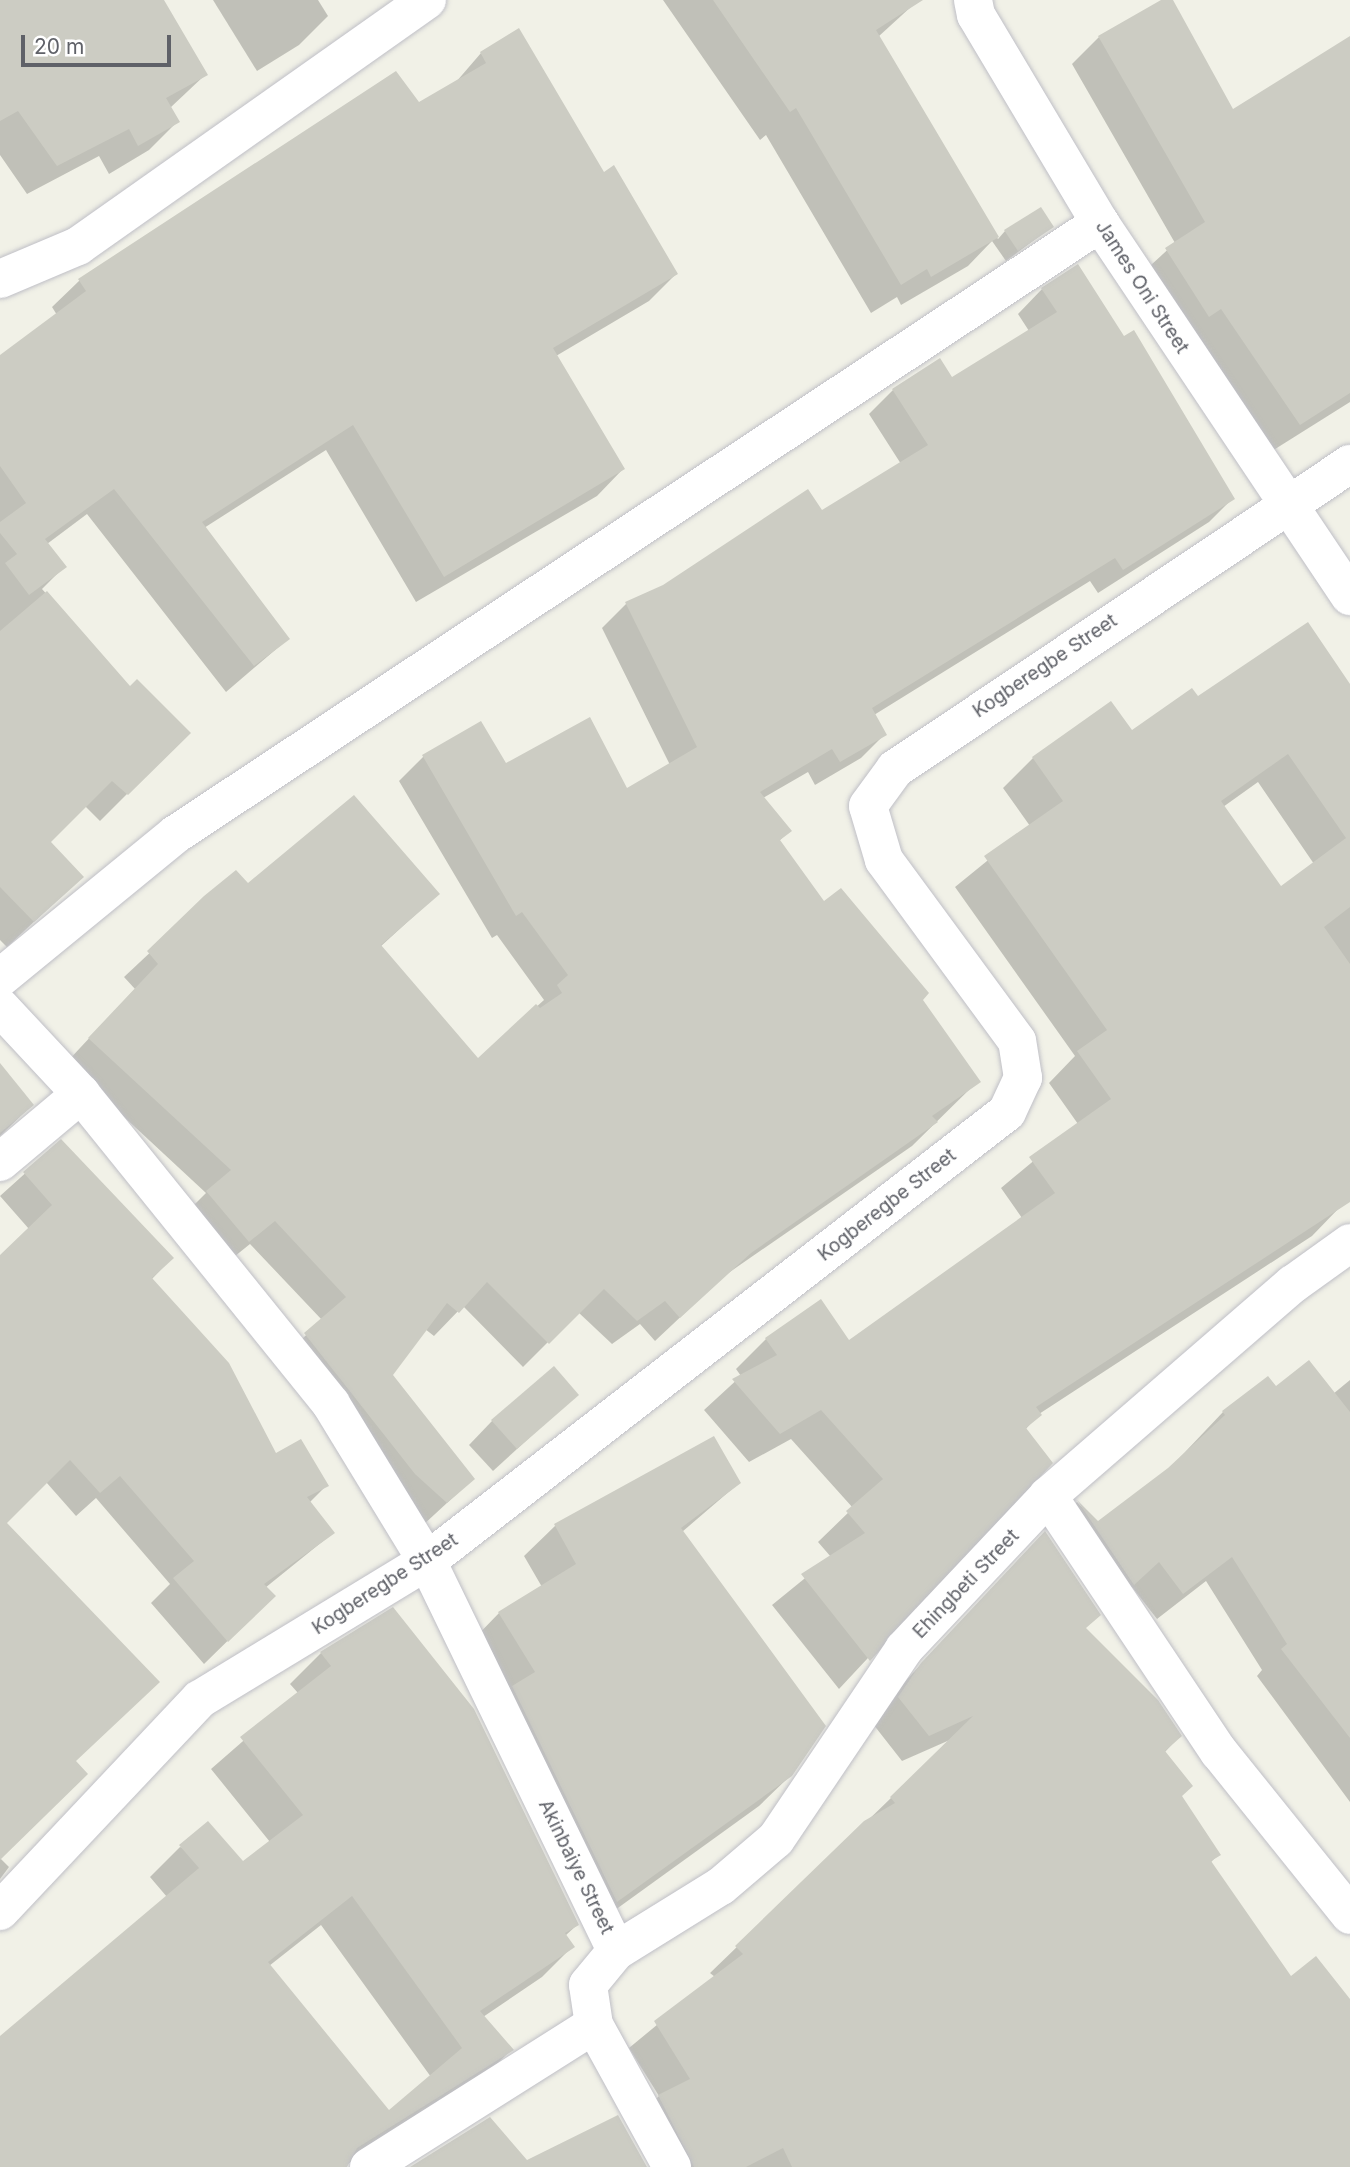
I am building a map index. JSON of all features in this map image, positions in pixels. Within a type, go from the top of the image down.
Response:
[{"type":"street","points":[[0,279],[78,246],[427,0]]},
{"type":"street","name":"James Oni Street","points":[[974,0],[976,15],[1100,223],[1284,503]]},
{"type":"street","points":[[0,978],[176,834],[1100,223]]},
{"type":"street","points":[[1350,464],[1284,503],[1350,596]]},
{"type":"street","name":"Kogberegbe Street","points":[[0,1911],[200,1699],[427,1561],[1007,1112],[1023,1078],[1017,1041],[884,860],[868,806],[895,769],[1284,503]]},
{"type":"street","name":"Akinbaiye Street","points":[[0,1007],[81,1094],[331,1404],[427,1561],[616,1951],[588,1985],[594,2025],[672,2167]]},
{"type":"street","points":[[0,1162],[81,1094]]},
{"type":"street","name":"Ehingbeti Street","points":[[616,1951],[721,1886],[776,1839],[904,1649],[1048,1496],[1293,1284],[1350,1243]]},
{"type":"street","points":[[1048,1496],[1219,1752],[1350,1915]]},
{"type":"street","points":[[369,2167],[594,2025]]},
{"type":"building","points":[[0,0],[164,0],[208,75],[166,98],[180,122],[138,146],[129,129],[57,166],[18,111],[0,121]]},
{"type":"building","points":[[713,0],[923,0],[876,30],[999,237],[931,277],[927,269],[901,285],[796,108],[790,112]]},
{"type":"building","points":[[1161,0],[1173,0],[1233,109],[1350,36],[1350,393],[1300,425],[1221,309],[1209,317],[1165,248],[1205,222],[1098,36]]},
{"type":"building","points":[[519,28],[604,172],[614,165],[678,274],[553,348],[625,469],[444,577],[353,425],[202,522],[290,639],[254,666],[114,489],[45,539],[67,567],[29,595],[5,563],[17,554],[0,533],[0,522],[26,503],[0,466],[0,355],[86,291],[78,279],[396,71],[419,102],[486,63],[480,52]]},
{"type":"building","points":[[1041,207],[1054,227],[1018,251],[1004,230]]},
{"type":"building","points":[[1078,264],[1124,336],[1134,330],[1235,499],[1123,570],[1115,558],[872,708],[887,735],[840,762],[832,749],[760,792],[792,831],[780,840],[824,901],[841,888],[929,993],[923,1000],[981,1082],[932,1116],[938,1122],[751,1253],[680,1318],[665,1301],[637,1321],[604,1289],[549,1344],[487,1282],[459,1313],[447,1303],[393,1375],[475,1479],[447,1503],[415,1474],[304,1333],[346,1297],[275,1221],[249,1242],[206,1191],[231,1170],[88,1038],[158,964],[147,951],[204,896],[236,870],[248,883],[354,795],[440,894],[381,945],[478,1058],[536,1004],[540,1008],[562,993],[557,985],[568,975],[522,912],[516,916],[422,755],[481,721],[506,763],[590,717],[627,788],[697,747],[625,602],[663,585],[808,489],[822,510],[928,445],[892,389],[940,358],[952,377],[1057,312],[1041,288]]},
{"type":"building","points":[[47,591],[130,686],[137,679],[191,733],[128,795],[112,781],[51,842],[84,877],[34,922],[0,887],[0,631]]},
{"type":"building","points":[[1308,622],[1350,684],[1350,907],[1324,927],[1350,964],[1350,1202],[1036,1407],[1042,1415],[1026,1428],[1053,1463],[870,1661],[801,1574],[865,1533],[846,1511],[883,1479],[821,1410],[780,1434],[732,1379],[777,1355],[765,1338],[821,1299],[849,1340],[1055,1193],[1029,1157],[1111,1099],[1077,1051],[1107,1030],[984,856],[1063,801],[1032,757],[1111,701],[1132,730],[1192,688],[1198,696]],"holes":[[[1288,754],[1346,838],[1281,886],[1221,801]]]},
{"type":"building","points":[[0,1063],[34,1105],[0,1133]]},
{"type":"building","points":[[61,1139],[174,1258],[152,1278],[229,1363],[276,1453],[301,1439],[329,1486],[307,1497],[335,1533],[264,1584],[276,1596],[228,1642],[173,1578],[194,1561],[120,1476],[100,1493],[70,1460],[7,1523],[160,1682],[76,1761],[88,1774],[0,1860],[0,1255],[52,1205],[23,1172]]},
{"type":"building","points":[[1309,1360],[1350,1412],[1350,1738],[1281,1649],[1287,1644],[1232,1557],[1183,1594],[1159,1562],[1134,1585],[1077,1500],[1098,1521],[1168,1468],[1225,1415],[1222,1411],[1268,1376],[1276,1386]]},
{"type":"building","points":[[554,1366],[579,1395],[517,1449],[491,1420]]},
{"type":"building","points":[[714,1436],[741,1483],[681,1528],[826,1726],[792,1776],[617,1902],[512,1686],[535,1672],[498,1612],[576,1564],[554,1524]]},
{"type":"building","points":[[1045,1531],[1101,1615],[1086,1628],[1158,1700],[1182,1736],[1165,1751],[1193,1786],[1182,1796],[1221,1855],[1211,1861],[1291,1976],[1316,1956],[1350,1999],[1350,2167],[792,2167],[783,2148],[746,2167],[694,2167],[658,2095],[690,2079],[654,2021],[743,1954],[735,1946],[864,1821],[895,1803],[890,1797],[973,1716],[929,1736],[898,1697],[921,1663]]},
{"type":"building","points":[[393,1607],[474,1709],[579,1925],[565,1933],[575,1947],[480,2011],[514,2050],[357,2148],[347,2167],[0,2167],[0,2036],[199,1868],[179,1845],[208,1821],[243,1861],[303,1815],[240,1737],[331,1666],[320,1652]],"holes":[[[352,1896],[462,2048],[389,2110],[268,1962]]]},
{"type":"building","points":[[618,2115],[647,2167],[410,2167],[490,2117],[527,2160]]}]
